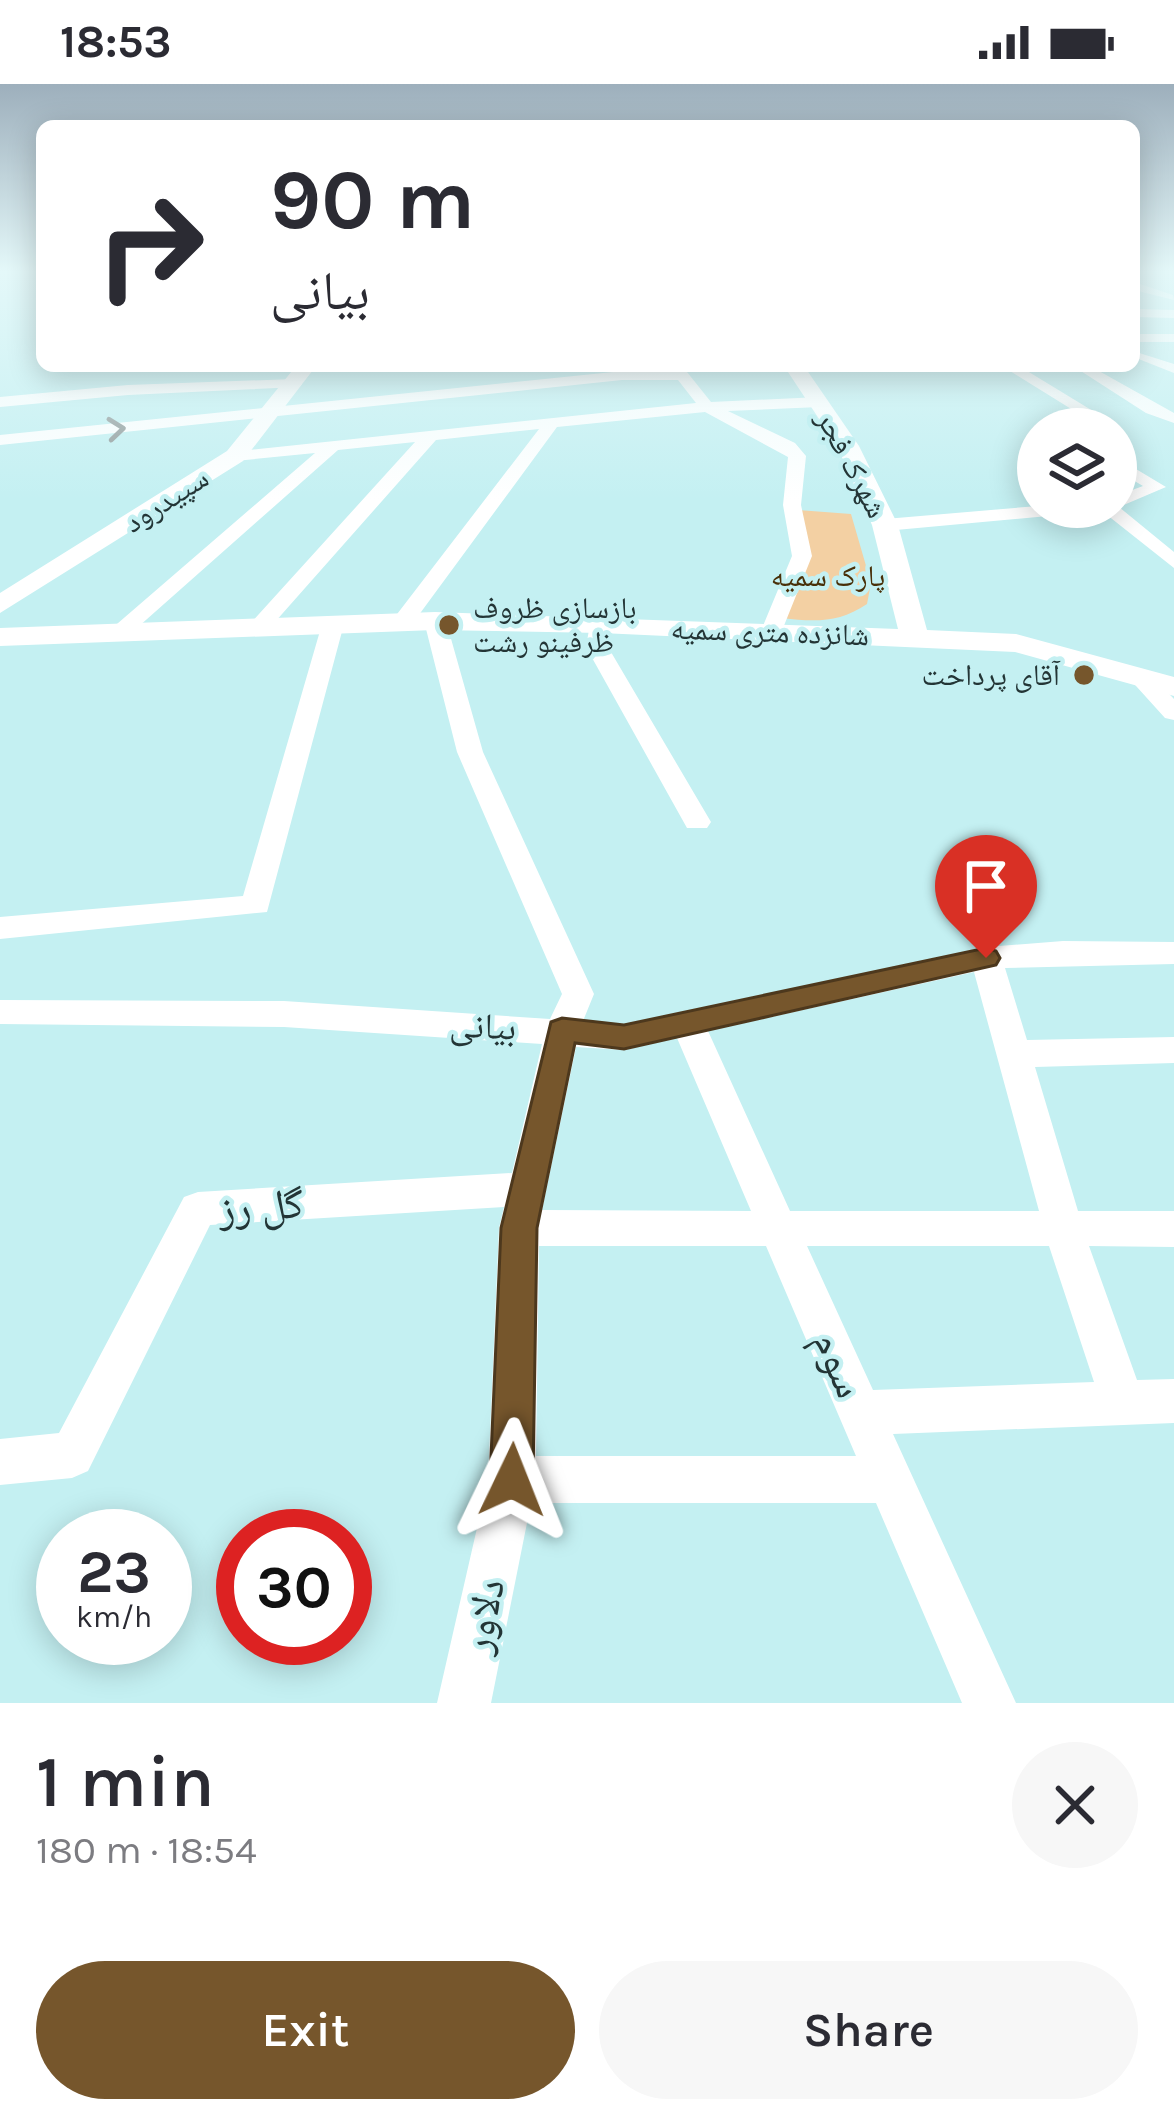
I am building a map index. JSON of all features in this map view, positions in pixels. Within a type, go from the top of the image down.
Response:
[{"type":"street","points":[[1141,355],[1174,369]]},
{"type":"street","points":[[0,402],[296,372]]},
{"type":"street","name":"سپیدرود","points":[[0,605],[13,587],[235,456],[304,372]]},
{"type":"street","points":[[0,440],[616,372]]},
{"type":"street","points":[[638,372],[682,375],[707,407],[789,446],[797,456],[792,506],[802,556],[771,633]]},
{"type":"street","name":"شهرک فجر","points":[[798,372],[848,446],[885,525],[915,638]]},
{"type":"street","points":[[1020,372],[1080,408]]},
{"type":"street","points":[[1090,372],[1174,418]]},
{"type":"street","points":[[235,456],[707,407],[819,402]]},
{"type":"street","points":[[1137,414],[1174,403]]},
{"type":"street","points":[[402,622],[552,423]]},
{"type":"street","points":[[259,626],[432,434]]},
{"type":"street","points":[[121,630],[334,445]]},
{"type":"street","points":[[1137,475],[1157,487],[1137,494]]},
{"type":"street","points":[[885,525],[1017,514]]},
{"type":"street","points":[[1133,528],[1174,562]]},
{"type":"street","name":"شانزده متری سمیه","points":[[0,637],[435,621],[601,624],[1016,644],[1174,687]]},
{"type":"street","name":"دلاور","points":[[435,621],[470,752],[578,994],[562,1030],[522,1209],[512,1480],[464,1703]]},
{"type":"street","points":[[0,928],[256,905],[333,624]]},
{"type":"street","points":[[601,624],[597,647],[697,822]]},
{"type":"street","points":[[1138,676],[1174,713]]},
{"type":"street","name":"بیانی","points":[[0,1012],[284,1015],[624,1037],[986,958],[1063,952],[1174,953]]},
{"type":"street","points":[[986,958],[1063,1228],[1122,1400]]},
{"type":"street","name":"سوم","points":[[688,1025],[989,1703]]},
{"type":"street","points":[[1017,1054],[1174,1051]]},
{"type":"street","points":[[522,1209],[778,1226],[1174,1228]]},
{"type":"street","name":"گل رز","points":[[0,1462],[72,1455],[198,1210],[522,1209]]},
{"type":"street","points":[[861,1413],[1174,1401]]},
{"type":"street","points":[[512,1480],[890,1479]]},
{"type":"green space","name":"پارک سمیه","points":[[798,510],[851,514],[871,583],[867,604],[826,620],[782,618]]},
{"type":"place","name":"بازسازی ظروف ظرفینو رشت","points":[[449,625]]},
{"type":"place","name":"آقای پرداخت","points":[[1084,675]]},
{"type":"route","points":[[512,1480],[519,1228],[562,1030],[624,1037],[986,958]]}]
